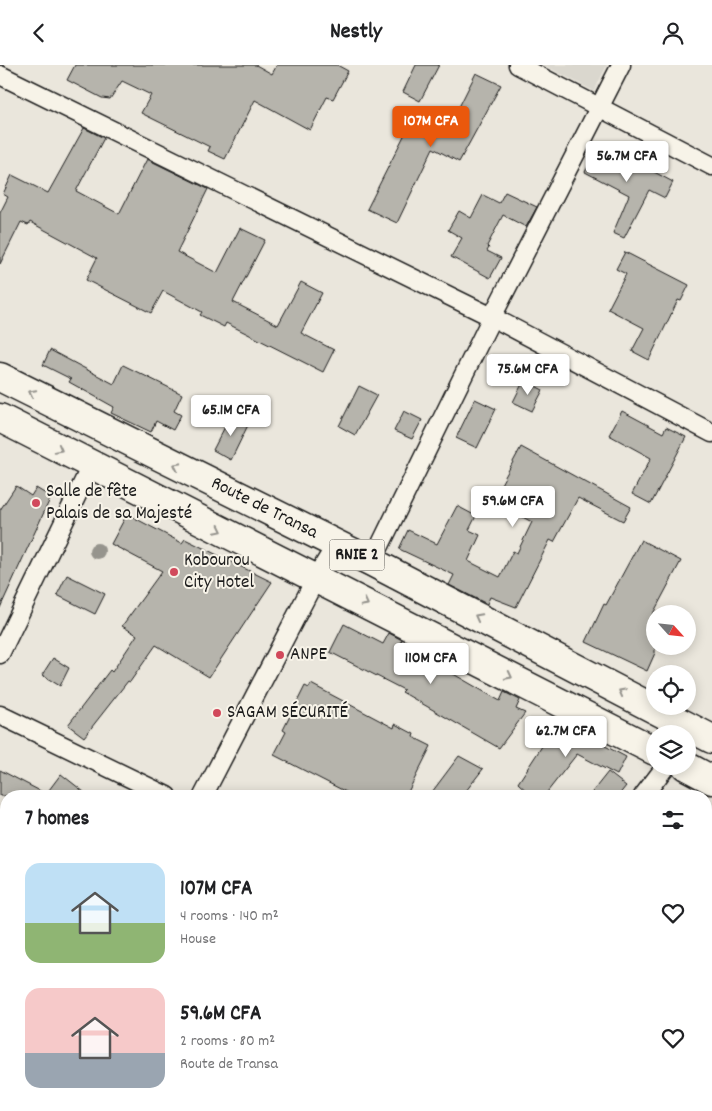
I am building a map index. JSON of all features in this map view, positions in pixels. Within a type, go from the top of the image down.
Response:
[{"type":"main road","name":"Route de Transa","points":[[0,377],[372,562],[712,739]]},
{"type":"main road","name":"Route de Transa","points":[[0,418],[91,466],[646,746]]},
{"type":"main road","points":[[696,771],[712,780]]},
{"type":"street","points":[[518,65],[712,166]]},
{"type":"street","points":[[372,562],[492,317],[621,65]]},
{"type":"street","points":[[0,75],[492,317],[712,433]]},
{"type":"street","points":[[0,655],[91,466]]},
{"type":"street","points":[[206,790],[316,578],[336,545]]},
{"type":"street","points":[[0,715],[155,790]]},
{"type":"street","points":[[648,790],[659,775]]},
{"type":"shaded area","points":[[544,65],[607,65],[594,91]]},
{"type":"building","points":[[75,65],[256,65],[272,74],[277,65],[337,65],[348,71],[333,99],[327,97],[310,130],[255,100],[225,159],[208,151],[210,147],[141,113],[151,95],[122,81],[110,99],[102,98],[67,80]]},
{"type":"building","points":[[416,65],[439,65],[420,101],[403,92]]},
{"type":"building","points":[[476,73],[501,85],[459,162],[433,148],[397,223],[367,209],[415,114],[447,131]]},
{"type":"building","points":[[84,128],[104,138],[76,191],[119,214],[147,159],[208,189],[177,252],[217,273],[240,228],[265,240],[233,302],[278,325],[301,282],[322,293],[301,333],[334,350],[323,372],[226,323],[224,327],[200,315],[202,312],[163,291],[151,313],[86,280],[97,258],[30,222],[28,225],[21,222],[0,264],[0,213],[8,197],[3,194],[12,175],[48,193]]},
{"type":"building","points":[[598,146],[612,153],[613,150],[673,182],[665,198],[649,190],[624,238],[613,233],[629,195],[585,172]]},
{"type":"building","points":[[505,192],[537,207],[526,227],[503,215],[487,246],[489,248],[487,251],[501,258],[490,278],[451,257],[462,238],[448,230],[459,211],[471,218],[483,195],[499,203]]},
{"type":"building","points":[[625,252],[689,285],[681,301],[678,300],[649,360],[632,351],[644,328],[608,309],[626,274],[616,269]]},
{"type":"building","points":[[50,350],[114,384],[123,365],[182,394],[174,411],[181,415],[173,430],[156,421],[151,432],[111,413],[114,407],[69,382],[71,379],[43,365]]},
{"type":"building","points":[[524,380],[543,390],[532,411],[513,402]]},
{"type":"building","points":[[359,386],[377,395],[355,435],[339,426]]},
{"type":"building","points":[[475,399],[496,409],[477,448],[456,438]]},
{"type":"building","points":[[404,411],[422,420],[412,439],[394,431]]},
{"type":"building","points":[[622,411],[663,433],[666,427],[686,437],[651,504],[632,494],[651,458],[609,435]]},
{"type":"building","points":[[231,415],[249,423],[231,460],[213,450]]},
{"type":"building","points":[[521,447],[631,507],[623,521],[578,498],[554,542],[550,540],[516,607],[490,597],[487,604],[449,585],[454,575],[399,549],[408,530],[437,544],[457,506],[476,516],[469,530],[480,535],[468,561],[500,577],[513,551],[517,553],[532,522],[492,501]]},
{"type":"building","points":[[16,486],[31,496],[36,488],[51,497],[0,608],[0,510]]},
{"type":"building","points":[[127,514],[182,543],[185,539],[272,582],[209,677],[156,645],[130,682],[128,681],[84,737],[68,725],[110,670],[112,672],[137,635],[122,626],[162,571],[111,544]]},
{"type":"building","points":[[641,540],[681,561],[658,605],[646,605],[646,655],[654,655],[650,665],[646,665],[646,671],[586,642],[604,604],[606,605]]},
{"type":"building","points":[[67,575],[105,594],[95,614],[57,595]]},
{"type":"building","points":[[344,624],[383,644],[389,633],[402,640],[400,643],[500,701],[504,692],[520,700],[516,709],[525,713],[499,748],[402,692],[404,690],[330,652]]},
{"type":"building","points":[[53,658],[69,668],[60,686],[42,675]]},
{"type":"building","points":[[311,684],[394,728],[395,724],[414,734],[413,737],[431,746],[409,790],[342,790],[274,755],[286,732],[283,730],[305,686],[309,688]]},
{"type":"building","points":[[556,720],[626,757],[617,775],[577,754],[549,790],[526,790],[518,783],[550,734]]},
{"type":"building","points":[[459,756],[483,769],[467,790],[434,790]]},
{"type":"building","points":[[0,770],[38,790],[0,790]]},
{"type":"building","points":[[608,772],[626,786],[623,790],[594,790]]},
{"type":"building","points":[[61,774],[81,790],[49,790]]},
{"type":"place","name":"Salle de fête Palais de sa Majesté","points":[[36,503]]},
{"type":"place","name":"Kobourou City Hotel","points":[[174,572]]},
{"type":"place","name":"ANPE","points":[[280,655]]},
{"type":"place","name":"SAGAM SÉCURITÉ","points":[[217,713]]}]
